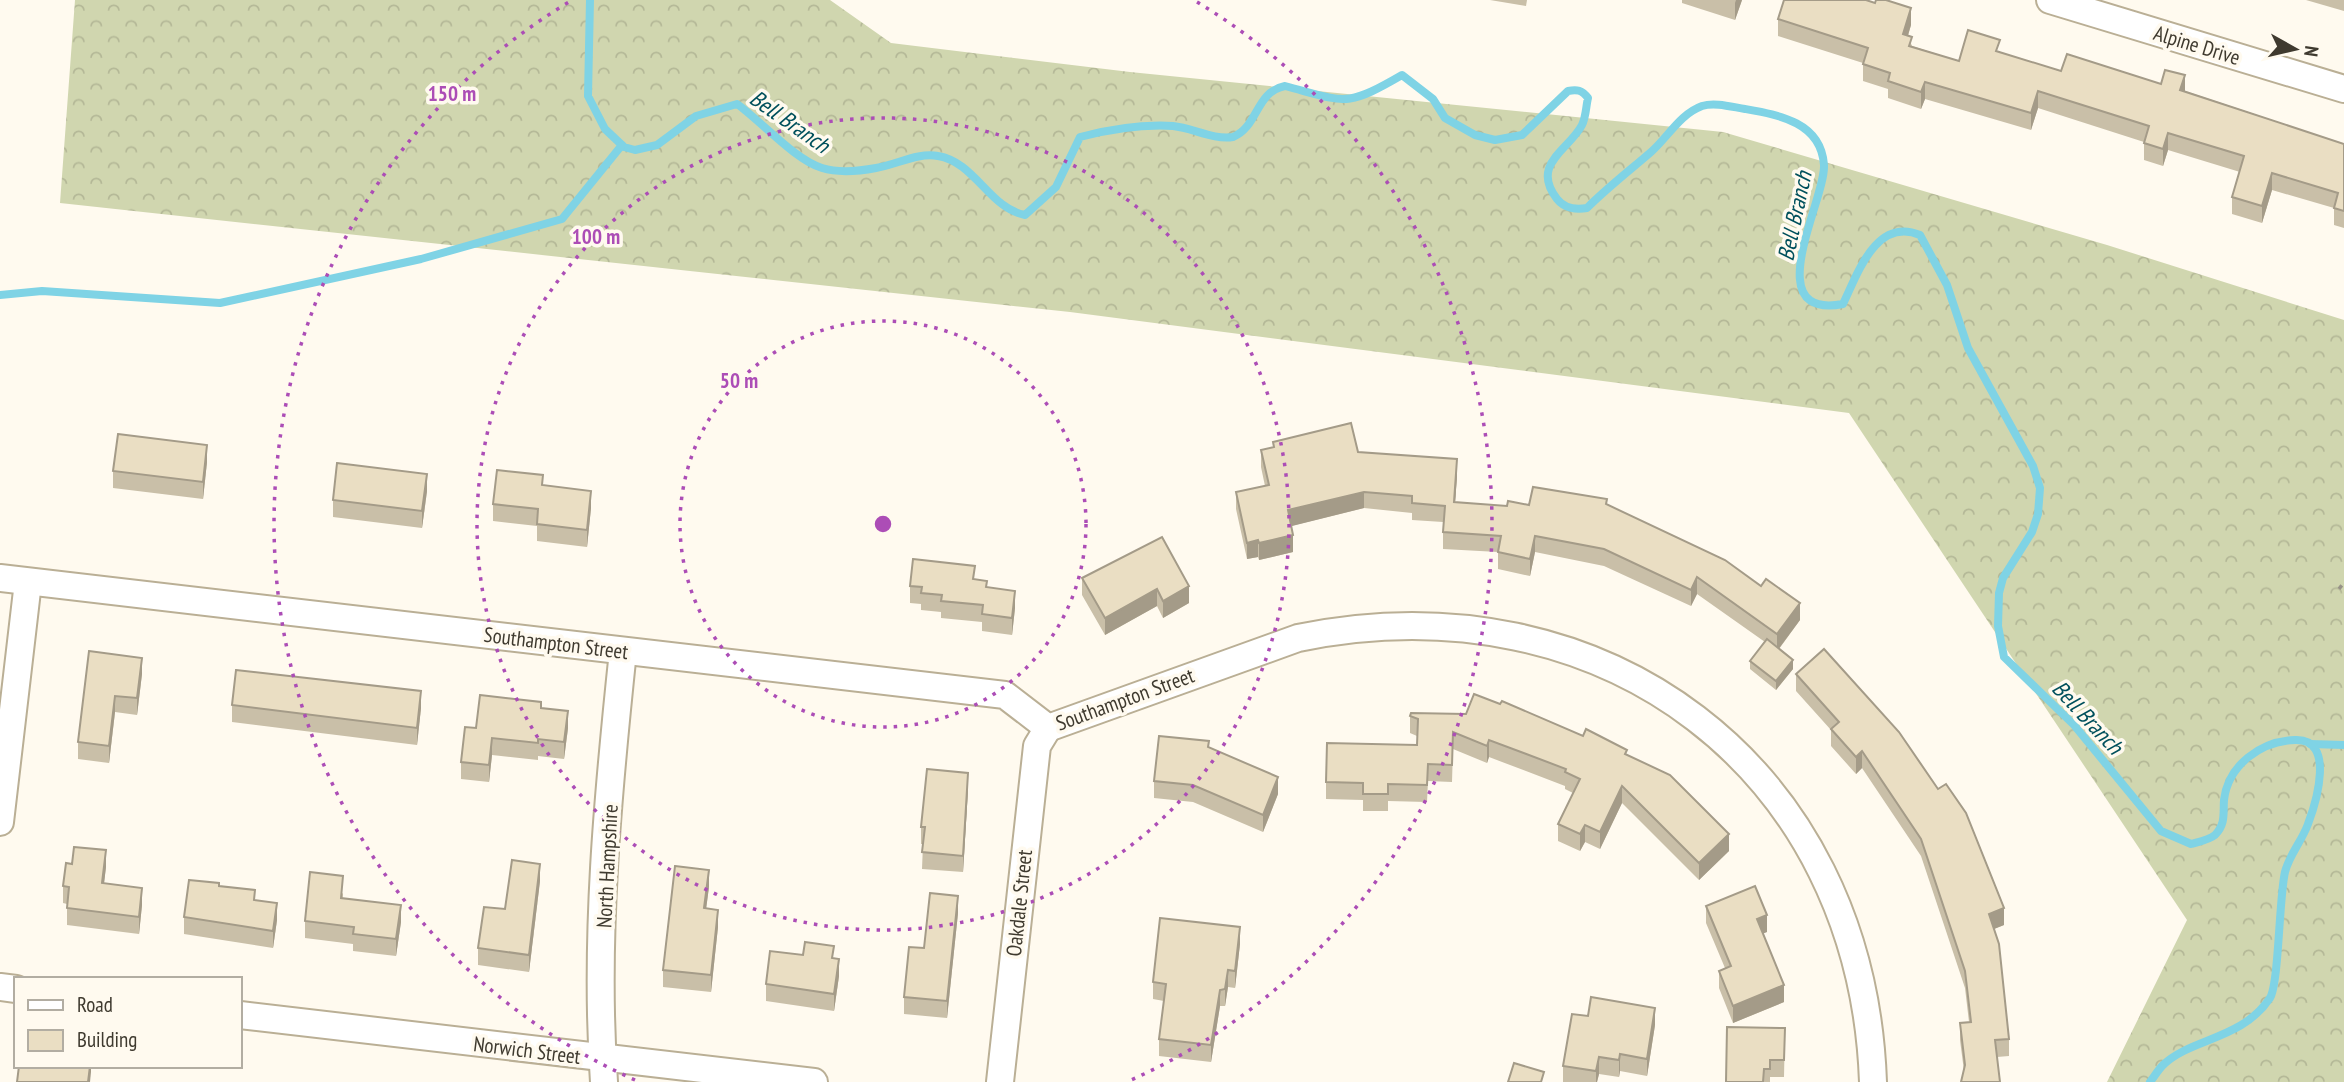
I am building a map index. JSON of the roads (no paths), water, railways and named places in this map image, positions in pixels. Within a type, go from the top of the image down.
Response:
[{"type":"street","name":"Alpine Drive","points":[[2050,0],[2344,89]]},
{"type":"street","name":"Southampton Street","points":[[0,578],[1004,695],[1048,727],[1298,638],[1340,629],[1384,626],[1471,629],[1542,642],[1610,667],[1664,696],[1704,724],[1761,779],[1805,838],[1828,881],[1854,950],[1871,1033],[1873,1082]]},
{"type":"street","points":[[0,822],[28,582]]},
{"type":"street","name":"North Hampshire","points":[[603,1070],[605,864],[623,651]]},
{"type":"street","name":"Oakdale Street","points":[[1000,1082],[1037,746],[1048,727]]},
{"type":"street","name":"Norwich Street","points":[[242,1015],[603,1070],[814,1082]]},
{"type":"waterway","name":"Bell Branch","points":[[590,0],[588,96],[605,129],[624,147],[635,150],[657,145],[696,116],[737,104],[790,149],[822,168],[863,170],[923,156],[938,156],[962,167],[1001,204],[1025,215],[1056,187],[1080,137],[1149,126],[1173,126],[1218,137],[1233,137],[1248,125],[1268,95],[1285,86],[1321,96],[1345,99],[1368,93],[1402,75],[1433,99],[1445,118],[1475,135],[1495,140],[1522,135],[1568,91],[1584,93],[1588,98],[1583,122],[1554,158],[1548,176],[1550,187],[1557,199],[1575,208],[1587,208],[1651,152],[1681,120],[1702,106],[1723,105],[1771,114],[1807,130],[1821,150],[1824,165],[1802,253],[1800,276],[1804,294],[1818,304],[1843,304],[1862,264],[1880,241],[1892,234],[1905,232],[1920,235],[1947,285],[1968,348],[2033,466],[2040,488],[2038,514],[2032,532],[2003,578],[1999,593],[1998,626],[2004,657],[2074,725],[2161,831],[2191,844],[2210,838],[2219,831],[2227,787],[2232,776],[2248,757],[2270,745],[2295,740],[2308,742],[2315,749],[2319,760],[2320,773],[2315,802],[2308,824],[2285,872],[2275,976],[2270,998],[2259,1012],[2231,1031],[2174,1056],[2150,1082]]},
{"type":"waterway","points":[[0,295],[42,291],[220,303],[421,259],[562,219],[622,145]]},
{"type":"waterway","points":[[2310,744],[2344,745]]}]
